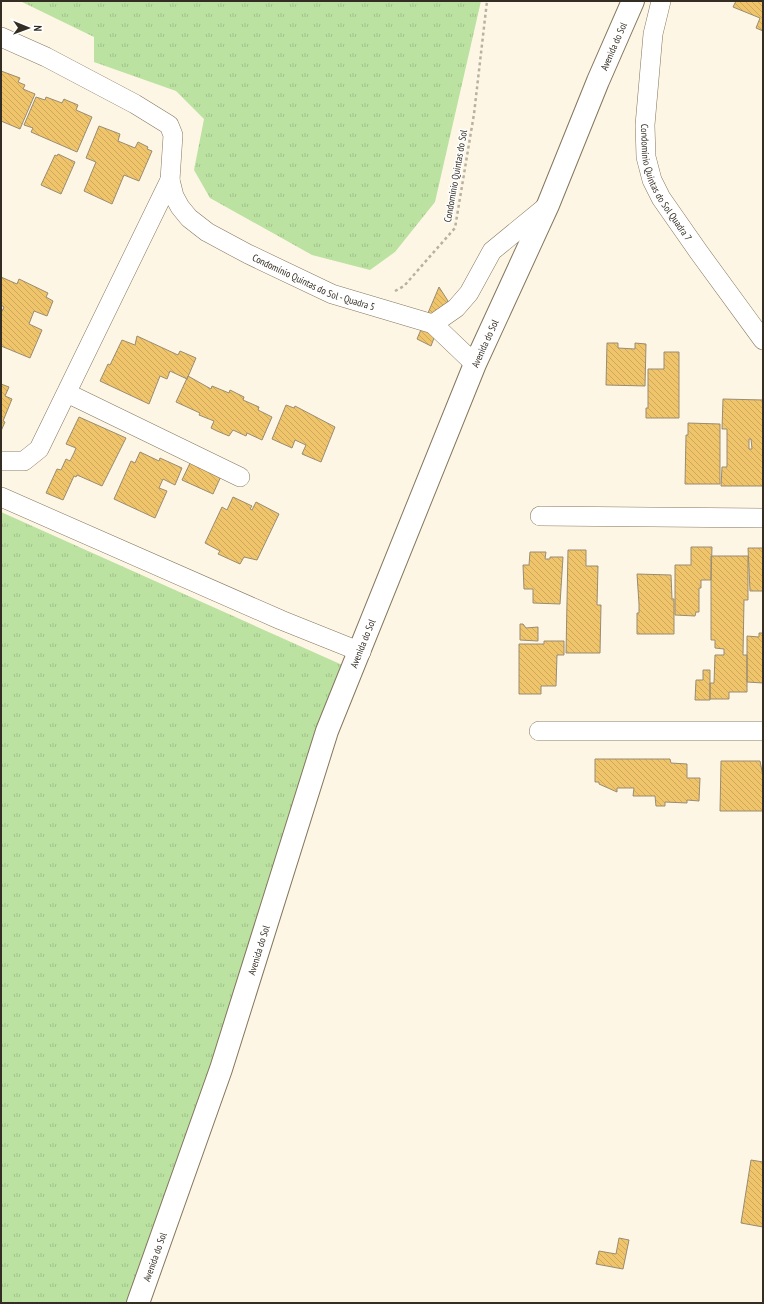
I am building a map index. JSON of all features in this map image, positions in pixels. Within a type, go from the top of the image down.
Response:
[{"type":"street","name":"Avenida do Sol","points":[[138,1303],[221,1069],[327,730],[360,652],[475,364],[548,205],[598,81],[633,1]]},
{"type":"street","name":"Condomínio Quintas do Sol Quadra 7","points":[[661,1],[653,34],[645,125],[646,157],[652,180],[661,198],[685,233],[763,340]]},
{"type":"street","name":"Condomínio Quintas do Sol - Quadra 5","points":[[1,37],[46,57],[135,104],[169,125],[173,135],[170,180],[174,196],[180,208],[207,232],[332,294],[433,324],[475,364]]},
{"type":"street","name":"Condomínio Quintas do Sol - Quadra 5","points":[[1,461],[24,461],[39,449],[170,180]]},
{"type":"street","points":[[433,324],[456,308],[469,294],[492,251],[548,205]]},
{"type":"street","points":[[67,393],[240,477]]},
{"type":"street","points":[[1,497],[281,620],[360,652]]},
{"type":"street","points":[[540,516],[763,518]]},
{"type":"street","points":[[539,731],[763,731]]},
{"type":"path","name":"Condomínio Quintas do Sol","points":[[391,293],[404,286],[455,228],[474,114],[487,1]]},
{"type":"green space","points":[[20,1],[481,1],[435,202],[395,252],[370,270],[312,255],[210,198],[194,170],[204,119],[176,91],[94,62],[94,37]]},
{"type":"green space","points":[[1,512],[358,672],[126,1303],[1,1303]]},
{"type":"building","points":[[736,1],[763,1],[763,31],[756,28],[760,18],[733,7]]},
{"type":"building","points":[[1,71],[20,78],[18,82],[25,85],[23,89],[35,94],[20,129],[1,121]]},
{"type":"building","points":[[36,97],[45,100],[46,97],[62,103],[64,99],[78,105],[76,110],[92,117],[77,152],[31,132],[33,128],[24,125]]},
{"type":"building","points":[[99,126],[120,134],[118,141],[135,148],[138,142],[148,147],[147,149],[152,151],[139,181],[124,175],[112,204],[84,191],[96,162],[86,158]]},
{"type":"building","points":[[58,154],[75,162],[61,194],[41,185],[55,155],[57,156]]},
{"type":"building","points":[[1,277],[17,284],[19,279],[48,293],[46,297],[53,301],[47,316],[34,311],[29,324],[42,330],[30,358],[1,346],[1,313],[4,307],[1,305]]},
{"type":"building","points":[[439,287],[448,301],[431,346],[417,339]]},
{"type":"building","points":[[137,336],[178,355],[180,351],[196,358],[187,379],[170,371],[167,379],[160,376],[149,404],[100,381],[108,364],[110,365],[122,340],[135,345]]},
{"type":"building","points":[[607,343],[618,343],[618,348],[635,349],[635,343],[646,344],[645,386],[606,385]]},
{"type":"building","points":[[664,352],[679,352],[679,418],[646,418],[646,408],[648,408],[648,369],[664,369]]},
{"type":"building","points":[[188,376],[211,389],[212,386],[229,393],[230,390],[244,397],[243,400],[259,407],[258,410],[272,417],[262,440],[247,433],[246,436],[233,430],[229,436],[217,431],[211,428],[214,421],[199,415],[200,413],[176,402]]},
{"type":"building","points":[[1,384],[9,387],[5,396],[12,399],[3,421],[5,422],[1,431]]},
{"type":"building","points":[[723,399],[763,400],[763,486],[721,486],[722,467],[727,467],[727,429],[722,429]],"holes":[[[749,439],[751,439],[752,449],[749,449]]]},
{"type":"building","points":[[286,405],[294,408],[295,406],[335,427],[321,462],[302,454],[306,445],[295,440],[292,448],[272,439]]},
{"type":"building","points":[[79,417],[126,438],[102,486],[77,475],[76,477],[74,476],[63,500],[46,493],[57,469],[61,470],[66,459],[70,461],[74,453],[76,448],[66,444]]},
{"type":"building","points":[[688,423],[720,424],[720,484],[685,484],[686,435],[688,435]]},
{"type":"building","points":[[140,452],[159,461],[160,458],[182,468],[175,485],[163,479],[159,488],[167,491],[155,518],[114,499],[131,461],[135,463]]},
{"type":"building","points":[[191,461],[222,474],[213,494],[182,480]]},
{"type":"building","points":[[233,497],[252,506],[250,509],[252,510],[256,502],[279,514],[257,560],[244,557],[240,564],[218,554],[220,551],[205,543],[222,507],[227,510]]},
{"type":"building","points":[[691,547],[712,547],[711,580],[701,580],[701,588],[699,588],[699,612],[696,612],[695,616],[675,615],[675,565],[691,565]]},
{"type":"building","points":[[748,548],[763,548],[763,591],[750,591]]},
{"type":"building","points":[[568,550],[586,550],[586,566],[598,566],[597,605],[601,605],[600,653],[566,653]]},
{"type":"building","points":[[530,552],[546,552],[545,559],[550,559],[550,557],[563,557],[560,604],[533,603],[533,589],[524,589],[523,565],[529,565]]},
{"type":"building","points":[[711,556],[748,556],[748,600],[744,600],[743,655],[747,655],[747,692],[729,692],[729,699],[710,699],[710,683],[714,683],[715,655],[724,655],[724,649],[715,648],[715,640],[711,640]]},
{"type":"building","points":[[637,574],[671,575],[672,599],[674,599],[674,634],[637,634],[637,613],[639,613],[639,604]]},
{"type":"building","points":[[520,624],[523,624],[526,628],[538,627],[538,641],[520,640]]},
{"type":"building","points":[[759,633],[763,633],[763,683],[747,682],[747,636],[759,637]]},
{"type":"building","points":[[544,641],[564,641],[564,655],[557,655],[556,686],[541,686],[541,694],[519,694],[519,644],[544,644]]},
{"type":"building","points":[[703,670],[710,670],[710,700],[695,700],[696,680],[703,680]]},
{"type":"building","points":[[595,759],[670,759],[671,763],[687,764],[687,778],[700,778],[699,801],[687,800],[687,803],[665,802],[665,806],[656,806],[655,796],[633,796],[634,788],[617,788],[617,792],[599,784],[599,782],[595,782]]},
{"type":"building","points":[[721,761],[760,761],[763,776],[763,811],[720,811]]},
{"type":"building","points":[[751,1160],[763,1162],[763,1227],[741,1223]]},
{"type":"building","points":[[619,1238],[629,1240],[623,1269],[596,1264],[599,1251],[616,1254]]}]
